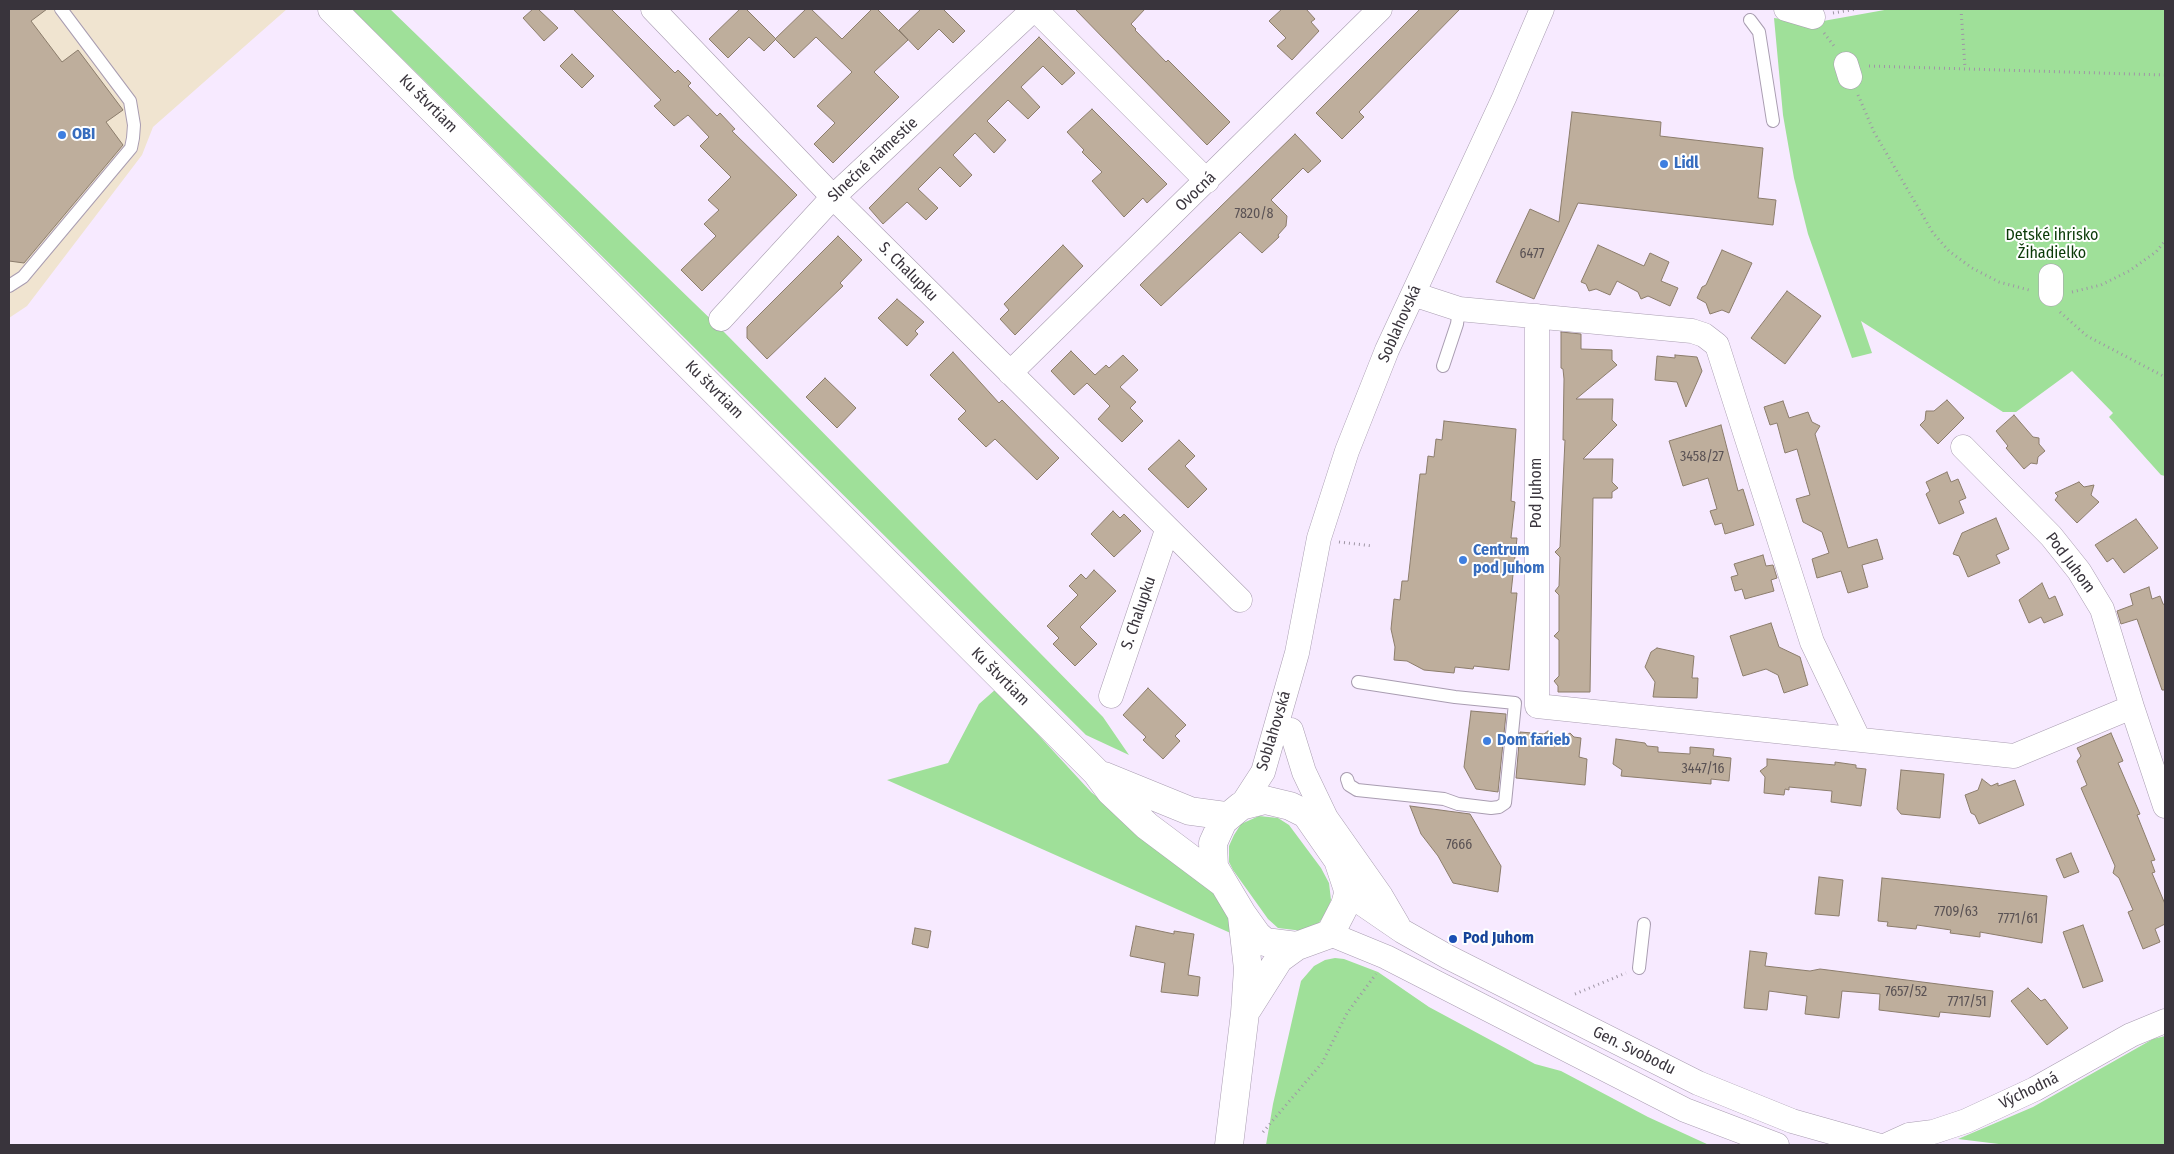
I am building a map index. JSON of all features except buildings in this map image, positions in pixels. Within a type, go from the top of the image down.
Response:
[{"type":"street","name":"Ku štvrtiam","points":[[332,9],[1096,772],[1110,791],[1147,826],[1223,883]]},
{"type":"street","name":"S. Chalupku","points":[[653,9],[833,197],[1167,530],[1240,600]]},
{"type":"street","name":"Slnečné námestie","points":[[720,320],[833,197],[1034,9],[1207,181]]},
{"type":"street","name":"Ovocná","points":[[1010,373],[1380,9]]},
{"type":"street","name":"Soblahovská","points":[[1234,811],[1263,772],[1297,653],[1319,538],[1344,460],[1387,350],[1504,98],[1542,9]]},
{"type":"street","points":[[1786,9],[1812,17]]},
{"type":"street","points":[[1413,294],[1459,309],[1692,331],[1704,335],[1717,345],[1812,642],[1858,738]]},
{"type":"street","name":"Pod Juhom","points":[[1536,316],[1537,706],[1858,738],[2014,756],[2132,707]]},
{"type":"street","name":"Pod Juhom","points":[[1963,447],[2051,536],[2079,571],[2102,609],[2165,806]]},
{"type":"street","name":"S. Chalupku","points":[[1111,696],[1167,530]]},
{"type":"street","name":"Soblahovská","points":[[1297,653],[1291,730],[1294,783],[1316,816]]},
{"type":"street","name":"Ku štvrtiam","points":[[1096,772],[1122,785],[1190,811],[1234,811],[1272,800],[1316,816]]},
{"type":"street","name":"Ku štvrtiam","points":[[1234,811],[1218,828],[1213,843],[1214,867],[1242,914],[1265,942],[1297,946],[1330,934]]},
{"type":"street","points":[[1316,816],[1338,860],[1348,894],[1338,923],[1330,934]]},
{"type":"street","points":[[1316,816],[1381,896],[1402,931]]},
{"type":"street","name":"Gen. Svobodu","points":[[1348,894],[1402,931],[1550,1010],[1698,1083],[1792,1121],[1877,1145]]},
{"type":"street","points":[[1229,1145],[1245,1013],[1248,969],[1242,914]]},
{"type":"street","name":"Gen. Svobodu","points":[[1330,934],[1386,957],[1603,1070],[1685,1110],[1777,1145]]},
{"type":"street","points":[[1245,1013],[1260,986],[1279,959],[1297,946]]},
{"type":"street","name":"Východná","points":[[1887,1145],[1909,1135],[1934,1132],[1966,1121],[2035,1089],[2131,1034],[2165,1021]]},
{"type":"lane","points":[[9,286],[23,277],[125,156],[131,148],[133,138],[134,125],[130,101],[61,9]]},
{"type":"lane","points":[[1750,20],[1760,32],[1772,121]]},
{"type":"lane","points":[[1443,366],[1457,324],[1459,309]]},
{"type":"lane","points":[[1347,779],[1349,785],[1357,790],[1444,799],[1458,804],[1491,808],[1499,807],[1505,803],[1515,703],[1455,697],[1358,682]]},
{"type":"lane","points":[[1639,968],[1644,924]]},
{"type":"path","points":[[1961,9],[1965,68]]},
{"type":"path","points":[[2165,74],[1965,68],[1854,69],[1874,132],[1933,234],[1948,251],[1972,268],[1999,282],[2052,288],[2101,285],[2129,271],[2156,252],[2165,241]]},
{"type":"path","points":[[2052,288],[2058,310],[2087,336],[2165,377]]},
{"type":"path","points":[[1343,543],[1373,546]]},
{"type":"path","points":[[1575,994],[1639,968]]},
{"type":"path","points":[[1263,1132],[1322,1063],[1347,1013],[1378,972]]},
{"type":"shaded area","points":[[9,9],[287,9],[153,127],[142,155],[27,306],[9,318]]},
{"type":"green space","points":[[352,9],[390,9],[724,332],[1103,717],[1129,755],[1086,735]]},
{"type":"green space","name":"Detské ihrisko Žihadielko","points":[[1890,9],[2165,9],[2165,476],[2161,475],[2109,417],[2113,413],[2072,371],[2016,412],[2003,412],[1861,321],[1872,353],[1852,358],[1808,234],[1794,178],[1783,115],[1774,18],[1812,23]]},
{"type":"green space","points":[[996,689],[1091,792],[1225,902],[1235,935],[887,780],[948,763],[979,704]]},
{"type":"green space","points":[[1259,816],[1278,818],[1289,825],[1321,868],[1329,883],[1331,900],[1326,914],[1317,925],[1303,931],[1278,928],[1268,919],[1233,870],[1229,862],[1229,846],[1234,835],[1241,824]]},
{"type":"green space","points":[[1344,959],[1378,972],[1429,1007],[1535,1064],[1561,1071],[1648,1117],[1709,1145],[1266,1145],[1273,1104],[1301,981],[1314,966],[1325,960]]},
{"type":"green space","points":[[2165,1036],[2165,1145],[2007,1145],[1958,1139],[2033,1107],[2153,1039]]},
{"type":"place","name":"OBI","points":[[62,135]]},
{"type":"place","name":"Lidl","points":[[1664,164]]},
{"type":"place","name":"Centrum pod Juhom","points":[[1463,560]]},
{"type":"place","name":"Dom farieb","points":[[1487,741]]},
{"type":"place","name":"Pod Juhom","points":[[1453,939]]}]
